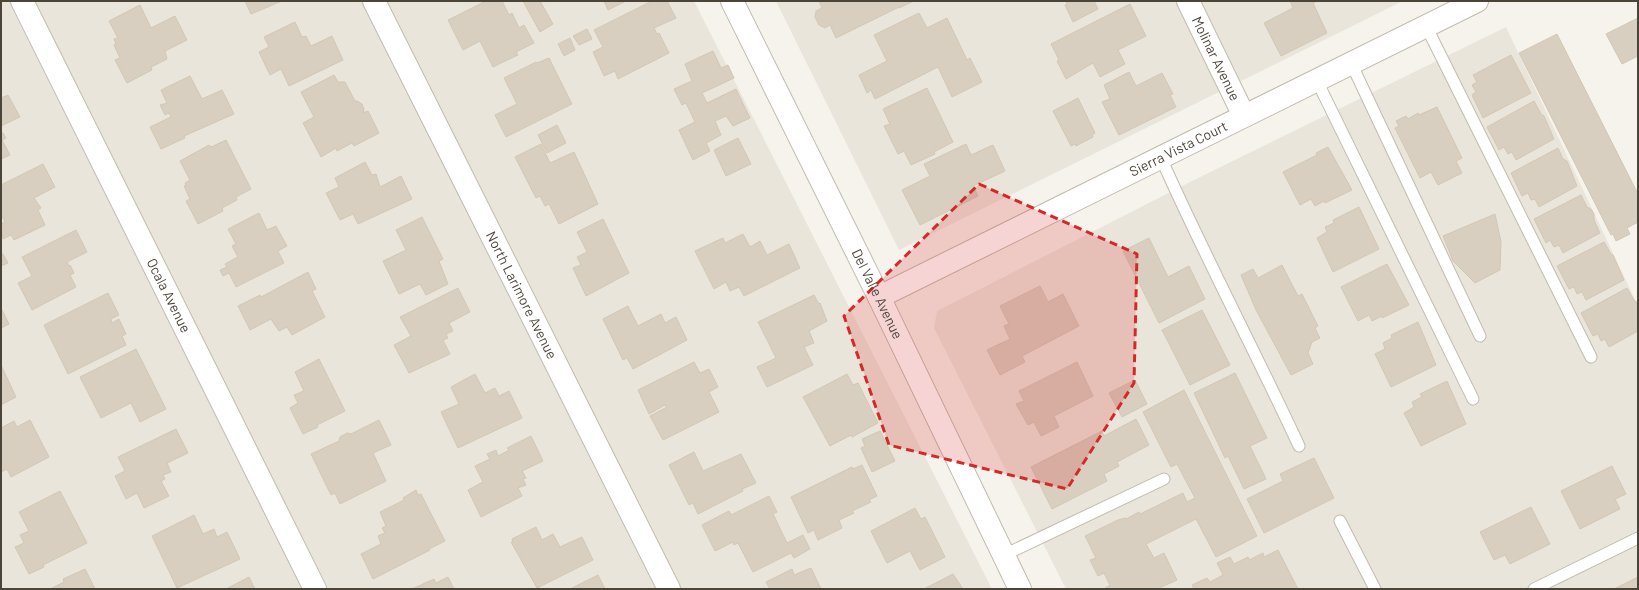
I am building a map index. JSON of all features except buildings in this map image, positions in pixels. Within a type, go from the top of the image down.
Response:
[{"type":"street","name":"Ocala Avenue","points":[[22,1],[315,589]]},
{"type":"street","name":"North Larimore Avenue","points":[[374,1],[669,589]]},
{"type":"street","name":"Del Valle Avenue","points":[[732,1],[879,297],[1020,589]]},
{"type":"street","name":"Molinar Avenue","points":[[1188,1],[1244,116]]},
{"type":"street","name":"Sierra Vista Court","points":[[879,297],[1477,1]]},
{"type":"lane","points":[[1426,26],[1591,357]]},
{"type":"lane","points":[[1351,63],[1480,336]]},
{"type":"lane","points":[[1316,81],[1473,399]]},
{"type":"lane","points":[[1160,158],[1194,234],[1266,374],[1299,446]]},
{"type":"lane","points":[[1004,554],[1164,479]]},
{"type":"lane","points":[[1340,520],[1375,589]]},
{"type":"lane","points":[[1534,589],[1638,538]]},
{"type":"highlighted area","points":[[979,184],[1137,254],[1134,383],[1067,489],[889,445],[844,316]]},
{"type":"shaded area","points":[[1,1],[694,1],[992,589],[1,589]]},
{"type":"shaded area","points":[[776,1],[1403,1],[899,250]]},
{"type":"shaded area","points":[[1506,27],[1638,306],[1638,589],[1066,589],[934,328],[937,311],[1192,181]]}]
